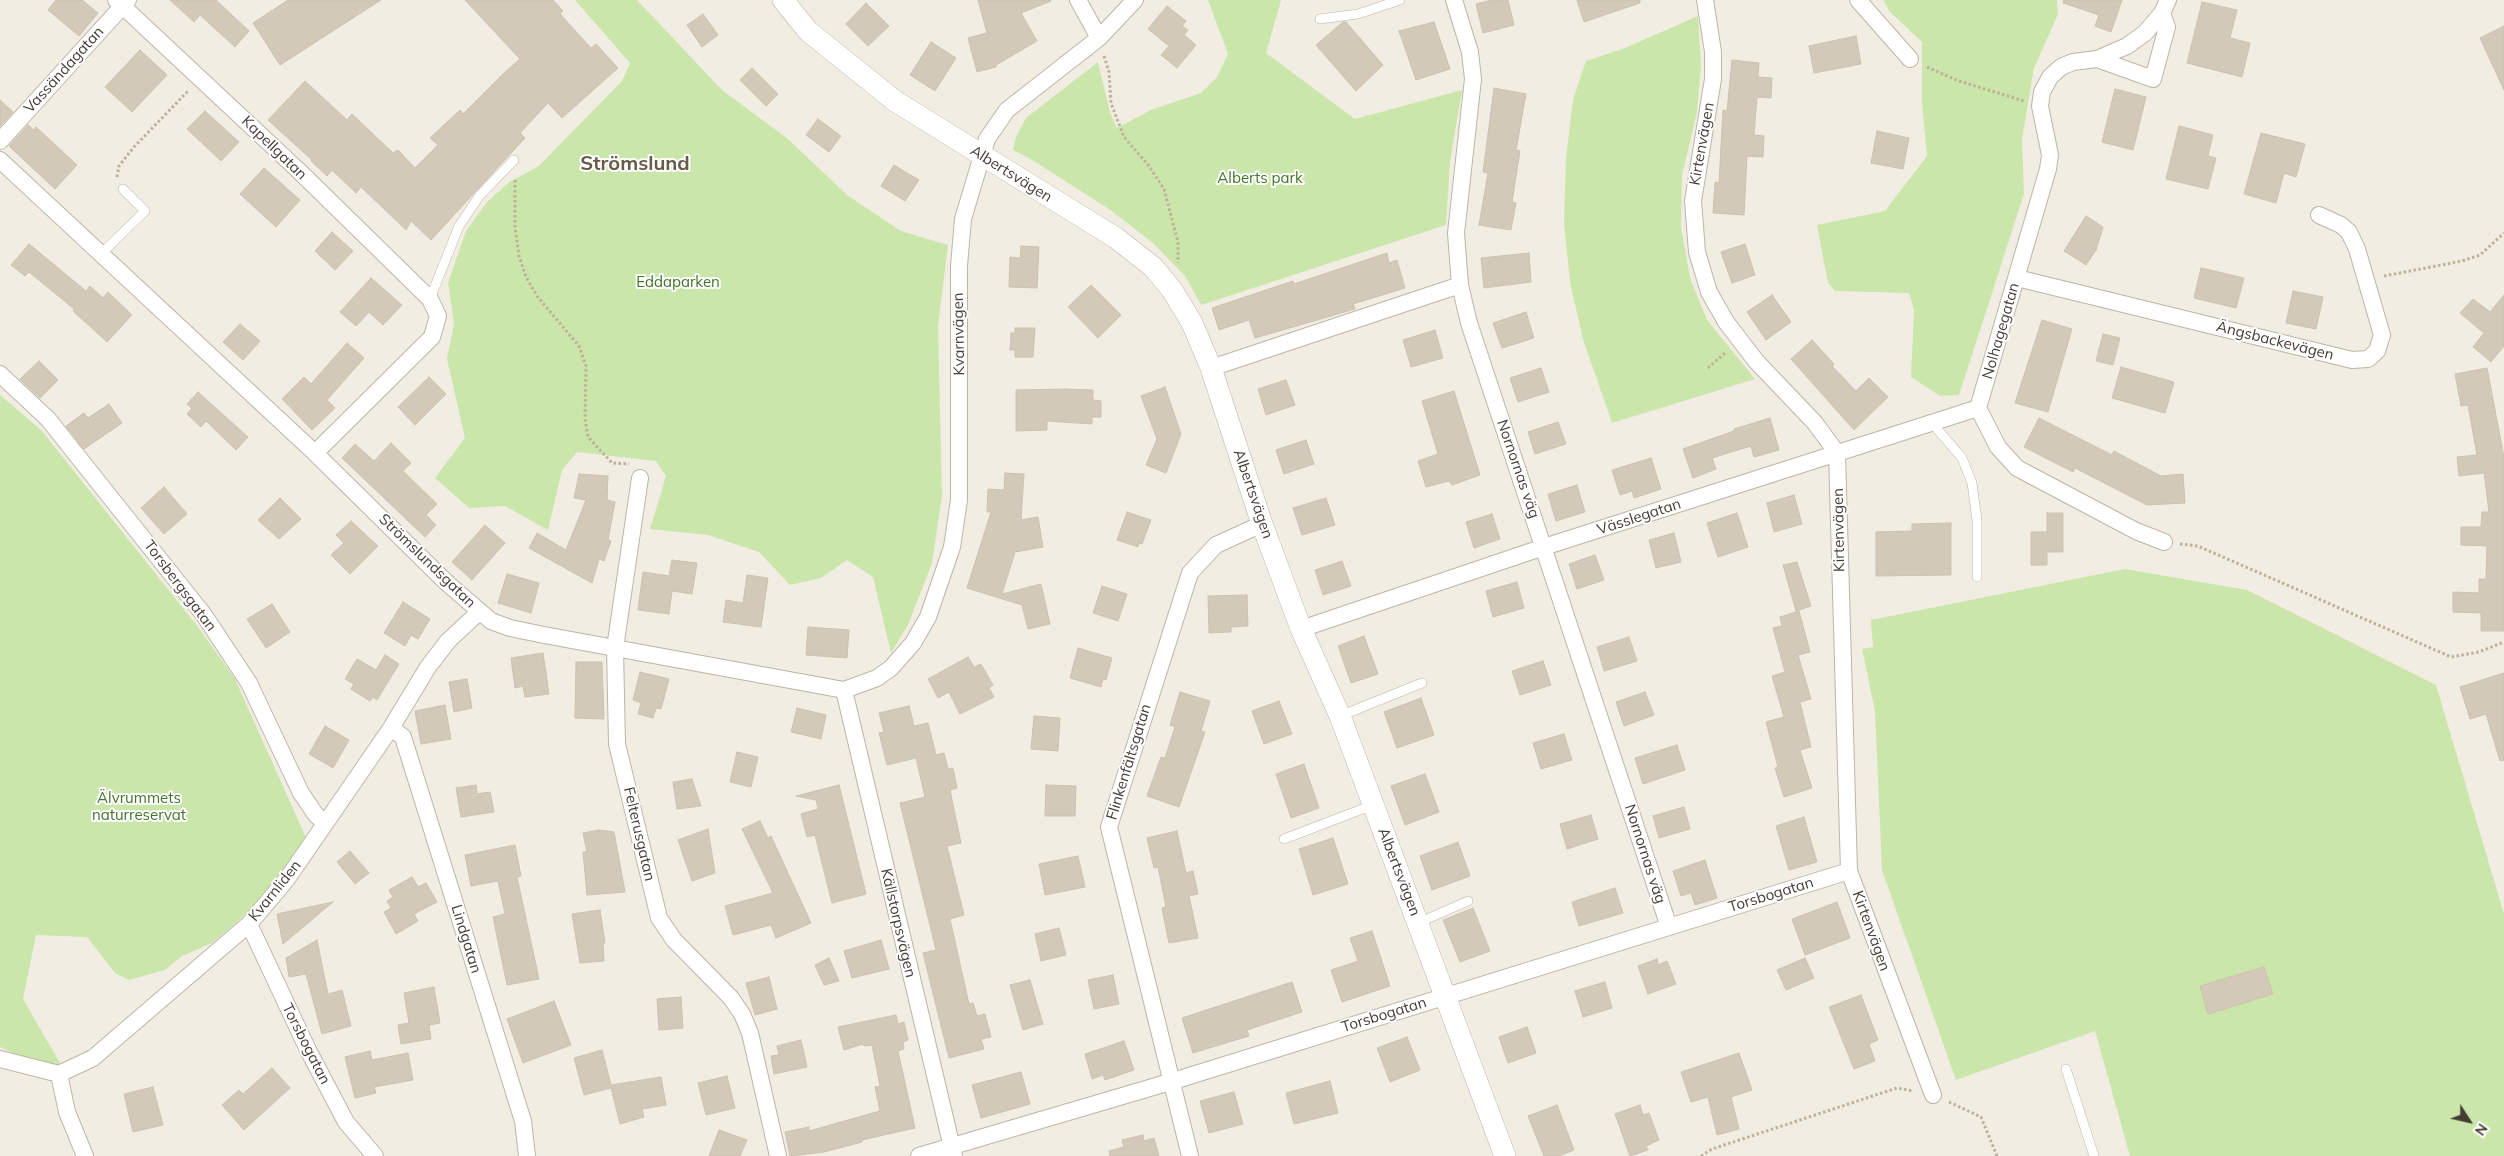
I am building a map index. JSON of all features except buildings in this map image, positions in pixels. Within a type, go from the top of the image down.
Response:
[{"type":"street","name":"Albertsvägen","points":[[783,0],[808,31],[852,68],[896,101],[1116,238],[1153,267],[1172,290],[1192,323],[1211,368],[1262,524],[1301,629],[1340,716],[1505,1156]]},
{"type":"street","points":[[1078,0],[1099,38]]},
{"type":"street","name":"Kvarnvägen","points":[[844,690],[884,673],[903,656],[914,642],[928,617],[952,547],[959,500],[959,266],[963,219],[987,139],[1007,110],[1099,38],[1135,0]]},
{"type":"street","name":"Nornornas väg","points":[[1454,0],[1470,52],[1473,79],[1456,233],[1460,285],[1469,323],[1669,927]]},
{"type":"street","name":"Kirtenvägen","points":[[1705,0],[1713,52],[1713,79],[1693,201],[1694,231],[1701,271],[1709,292],[1739,340],[1815,422],[1837,454],[1849,871],[1933,1095]]},
{"type":"street","points":[[1858,0],[1910,59]]},
{"type":"street","name":"Kapellgatan","points":[[122,2],[430,299]]},
{"type":"street","name":"Vassändagatan","points":[[0,141],[122,2]]},
{"type":"street","name":"Nolhagegatan","points":[[2097,59],[2153,79],[2167,28],[2165,7]]},
{"type":"street","name":"Nolhagegatan","points":[[1978,408],[2050,155],[2040,106],[2042,92],[2050,77],[2061,67],[2073,62],[2097,59],[2127,46],[2145,33],[2165,7]]},
{"type":"street","name":"Strömslundsgatan","points":[[0,160],[102,253],[315,453],[479,612],[491,621],[510,628],[844,690]]},
{"type":"street","name":"Ängsbackevägen","points":[[2016,278],[2352,360],[2368,359],[2380,344],[2382,335],[2357,249],[2348,232],[2341,225],[2319,215]]},
{"type":"street","points":[[1211,368],[1460,285]]},
{"type":"street","points":[[315,453],[432,337],[438,316],[430,299]]},
{"type":"street","name":"Torsbergsgatan","points":[[0,374],[48,419],[204,615],[249,683],[301,793],[316,815],[326,823]]},
{"type":"street","points":[[1978,408],[1998,447],[2017,468],[2136,531],[2164,542]]},
{"type":"street","name":"Vässlegatan","points":[[1301,629],[1544,547],[1978,408]]},
{"type":"street","name":"Felterusgatan","points":[[640,478],[615,648],[617,744],[659,918],[674,940],[731,998],[742,1014],[750,1033],[778,1156]]},
{"type":"street","name":"Flinkenfältsgatan","points":[[1190,1156],[1170,1082],[1109,827],[1190,573],[1216,545],[1262,524]]},
{"type":"street","name":"Kvarnliden","points":[[59,1074],[93,1058],[249,924],[287,879],[391,728],[428,667],[448,641],[479,612]]},
{"type":"street","name":"Källstorpsvägen","points":[[844,690],[952,1152]]},
{"type":"street","name":"Lindgatan","points":[[391,728],[403,738],[406,747],[523,1122],[527,1156]]},
{"type":"street","name":"Torsbogatan","points":[[918,1156],[952,1152],[1170,1082],[1849,871]]},
{"type":"street","name":"Torsbogatan","points":[[249,924],[308,1050],[346,1122],[376,1156]]},
{"type":"street","points":[[0,1059],[59,1074],[68,1112],[85,1156]]},
{"type":"lane","points":[[1320,18],[1358,14],[1400,0]]},
{"type":"lane","points":[[430,299],[458,226],[480,195],[514,160]]},
{"type":"lane","points":[[102,253],[145,211],[123,189]]},
{"type":"lane","points":[[1932,423],[1962,458],[1972,483],[1977,520],[1976,577]]},
{"type":"lane","points":[[1340,716],[1422,683]]},
{"type":"lane","points":[[1284,839],[1373,804]]},
{"type":"lane","points":[[1418,923],[1468,901]]},
{"type":"lane","points":[[2066,1069],[2094,1156]]},
{"type":"path","points":[[1099,38],[1109,72],[1111,103],[1124,137],[1149,166],[1164,189],[1173,216],[1178,242],[1178,266],[1172,290]]},
{"type":"path","points":[[1910,59],[1956,80],[2040,106]]},
{"type":"path","points":[[123,189],[116,176],[119,166],[134,147],[200,78]]},
{"type":"path","points":[[514,160],[515,227],[519,256],[526,277],[538,296],[579,346],[586,366],[585,419],[588,437],[612,463],[636,465],[640,478]]},
{"type":"path","points":[[2366,280],[2462,261],[2480,255],[2504,232]]},
{"type":"path","points":[[1708,368],[1739,340]]},
{"type":"path","points":[[2164,542],[2198,546],[2451,657],[2479,652],[2504,642]]},
{"type":"path","points":[[1701,1156],[1712,1149],[1897,1088],[1933,1095],[1981,1117],[1997,1156]]},
{"type":"green space","name":"Eddaparken","points":[[575,0],[637,0],[722,90],[788,139],[847,195],[901,231],[948,245],[938,326],[942,496],[932,563],[908,625],[891,653],[873,577],[847,560],[821,578],[790,585],[759,552],[708,535],[650,529],[666,476],[656,461],[577,452],[562,470],[548,530],[505,506],[469,508],[435,478],[465,438],[447,359],[454,324],[448,283],[466,231],[487,202],[508,183],[539,166],[622,81],[630,63]]},
{"type":"green space","name":"Alberts park","points":[[1208,0],[1281,0],[1266,53],[1355,119],[1462,90],[1450,162],[1446,225],[1201,305],[1185,276],[1153,243],[1109,209],[1029,158],[1013,150],[1016,137],[1026,118],[1098,62],[1110,112],[1117,128],[1151,110],[1201,93],[1217,77],[1228,54]]},
{"type":"green space","points":[[1883,0],[2057,0],[2058,14],[2034,68],[2022,139],[2024,194],[1959,395],[1940,396],[1911,377],[1914,310],[1909,293],[1835,291],[1828,283],[1817,225],[1885,211],[1927,156],[1922,103],[1922,42],[1890,12]]},
{"type":"green space","points":[[1698,16],[1701,66],[1697,112],[1682,175],[1681,227],[1690,278],[1707,320],[1755,379],[1612,423],[1583,339],[1570,282],[1564,224],[1566,158],[1573,100],[1586,61],[1625,48]]},
{"type":"green space","name":"Älvrummets naturreservat","points":[[0,395],[42,431],[198,627],[235,679],[308,842],[273,887],[238,921],[212,943],[182,956],[165,970],[129,980],[115,973],[87,937],[36,935],[23,999],[61,1065],[50,1065],[22,1057],[0,1047]]},
{"type":"green space","points":[[2125,569],[2247,590],[2436,685],[2504,914],[2504,1156],[2130,1156],[2095,1031],[1956,1080],[1882,870],[1875,711],[1862,649],[1873,647],[1871,620]]},
{"type":"district","name":"Strömslund","points":[[635,164]]}]
